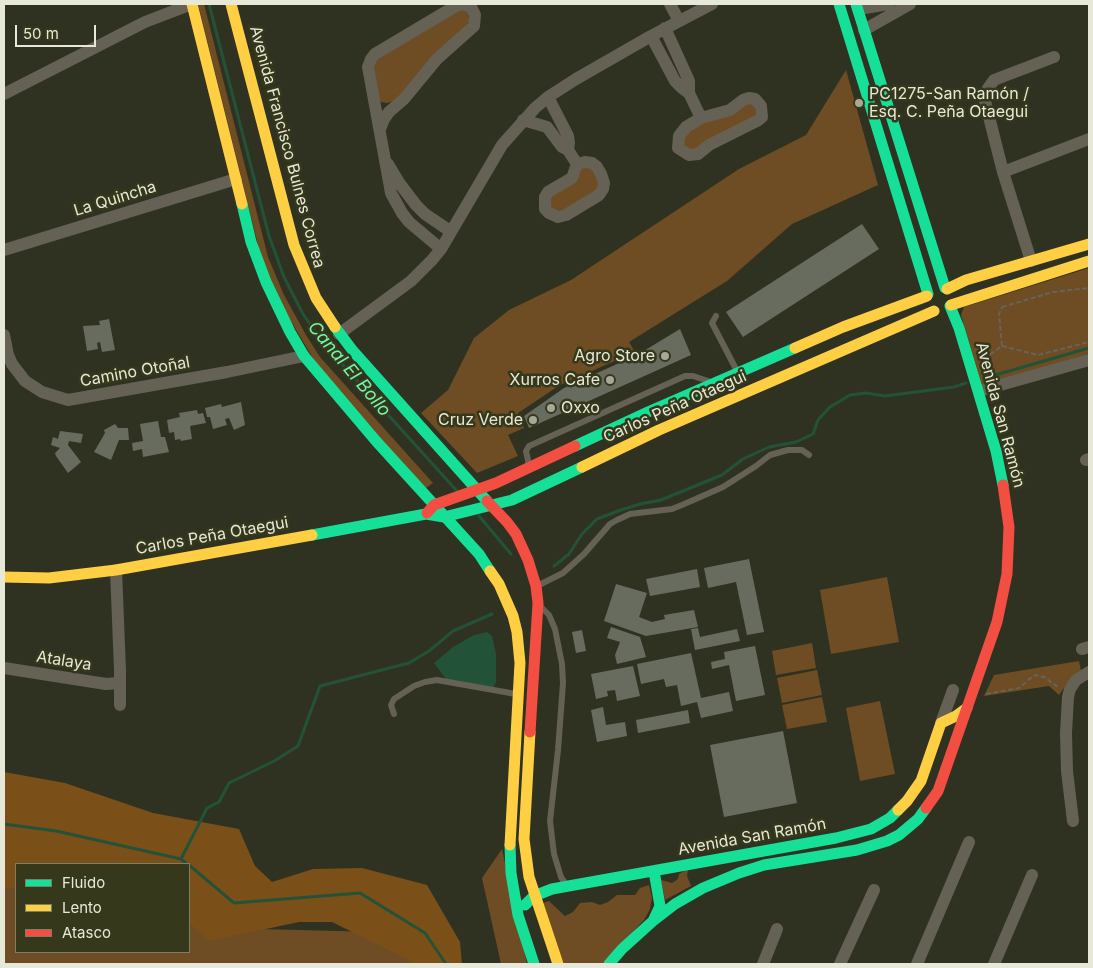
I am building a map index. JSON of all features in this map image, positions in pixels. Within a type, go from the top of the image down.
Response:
[{"type":"street","points":[[4,94],[145,22],[192,4],[246,221],[258,262],[277,308],[304,356],[376,441],[430,510]]},
{"type":"street","name":"Avenida Francisco Bulnes Correa","points":[[231,4],[294,245],[316,298],[340,334],[473,492],[486,507],[516,534],[528,560],[536,586],[538,603],[524,820],[526,858],[534,896],[558,964]]},
{"type":"street","points":[[380,129],[386,116],[438,59],[472,28],[476,18],[471,7],[462,4],[454,7],[373,56],[368,64],[391,193],[402,214],[409,222],[441,249]]},
{"type":"street","points":[[670,4],[679,21]]},
{"type":"street","points":[[340,334],[411,281],[427,266],[441,249],[493,159],[512,132],[548,97],[569,83],[679,21],[691,8],[712,4]]},
{"type":"street","points":[[839,4],[928,295],[928,306],[934,311],[943,312],[950,306],[1013,284],[1089,261]]},
{"type":"street","points":[[889,4],[857,6],[946,289],[952,297],[950,306]]},
{"type":"street","points":[[864,30],[910,4]]},
{"type":"street","points":[[665,28],[689,82],[689,93],[701,118]]},
{"type":"street","points":[[651,36],[675,81],[689,93]]},
{"type":"street","points":[[1031,261],[1003,172],[986,101],[987,90],[994,80],[1054,57]]},
{"type":"street","points":[[548,97],[568,136],[570,143],[568,150]]},
{"type":"street","points":[[749,98],[758,102],[762,110],[762,117],[757,121],[709,145],[698,154],[689,155],[678,148],[678,136],[701,118],[730,110],[743,100],[749,98]]},
{"type":"street","points":[[374,101],[381,107],[386,108],[398,105]]},
{"type":"street","points":[[524,120],[547,127],[562,147],[568,150],[577,164]]},
{"type":"street","points":[[1003,172],[1089,139]]},
{"type":"street","points":[[386,159],[400,184],[416,205],[425,214],[450,231]]},
{"type":"street","points":[[592,163],[598,167],[604,183],[599,196],[566,215],[558,217],[549,213],[545,209],[545,197],[548,192],[572,178],[577,164],[592,163]]},
{"type":"street","name":"La Quincha","points":[[4,250],[236,180]]},
{"type":"street","points":[[928,295],[935,287],[946,289],[966,280],[1089,244]]},
{"type":"street","points":[[1006,269],[1003,273],[1004,278],[1007,283],[1013,284]]},
{"type":"street","name":"Carlos Peña Otaegui","points":[[4,577],[49,578],[116,570],[430,510],[446,501],[473,492],[714,383],[843,328],[928,295]]},
{"type":"street","name":"Avenida San Ramón","points":[[609,964],[622,949],[653,921],[676,904],[703,888],[764,865],[874,846],[899,835],[918,819],[938,791],[999,614],[1007,574],[1008,551],[1008,527],[1002,476],[979,391],[958,323],[950,306]]},
{"type":"street","name":"Carlos Peña Otaegui","points":[[430,510],[449,516],[512,500],[658,430],[934,311]]},
{"type":"street","name":"Camino Otoñal","points":[[4,335],[12,364],[26,381],[42,392],[68,400],[304,356]]},
{"type":"street","points":[[979,391],[1089,360]]},
{"type":"street","points":[[670,402],[669,414],[674,419],[680,421]]},
{"type":"street","points":[[648,412],[653,413],[659,421],[658,430]]},
{"type":"street","points":[[449,516],[490,568],[506,600],[515,624],[520,663],[510,838],[511,873],[518,915],[533,962]]},
{"type":"street","points":[[116,570],[120,705]]},
{"type":"street","name":"Atalaya","points":[[4,668],[106,684],[119,683]]},
{"type":"street","points":[[1073,821],[1066,734],[1068,694],[1076,680],[1089,672]]},
{"type":"street","name":"Avenida San Ramón","points":[[534,896],[567,886],[654,871],[694,873],[859,832],[880,824],[899,810],[921,781],[953,690]]},
{"type":"street","points":[[942,723],[967,708]]},
{"type":"street","points":[[917,964],[969,842]]},
{"type":"street","points":[[653,921],[660,906],[654,871]]},
{"type":"street","points":[[694,873],[698,885],[703,888]]},
{"type":"street","points":[[994,964],[1032,876]]},
{"type":"street","points":[[840,964],[874,890]]},
{"type":"street","points":[[518,915],[534,896]]},
{"type":"street","points":[[763,964],[777,929]]},
{"type":"lane","points":[[716,316],[712,323],[738,373]]},
{"type":"lane","points":[[530,466],[526,451],[529,446],[685,376],[693,376],[714,383]]},
{"type":"lane","points":[[536,586],[563,572],[584,554],[610,524],[617,520],[630,514],[664,510],[682,505],[723,487],[770,455],[788,450],[802,450],[809,455]]},
{"type":"lane","points":[[538,603],[549,615],[555,629],[562,664],[563,682],[558,750],[550,821],[554,854],[561,876],[567,886]]},
{"type":"lane","points":[[394,714],[391,706],[394,699],[414,686],[437,680],[519,695]]},
{"type":"path","points":[[1072,284],[1072,290]]},
{"type":"path","points":[[1002,346],[999,314],[1002,307],[1053,292],[1089,288]]},
{"type":"path","points":[[973,374],[984,365],[984,359],[1002,346],[1038,355],[1089,342]]},
{"type":"path","points":[[983,695],[1023,686],[1036,675],[1044,677],[1068,694]]},
{"type":"shaded area","points":[[198,4],[204,4],[268,257],[284,295],[320,357],[433,483],[426,488],[326,380],[267,281]]},
{"type":"shaded area","points":[[459,9],[467,12],[470,21],[403,94],[393,101],[381,102],[373,73],[375,63],[380,57]]},
{"type":"shaded area","points":[[846,70],[878,185],[792,224],[727,281],[629,342],[635,352],[560,385],[518,413],[524,428],[508,435],[518,456],[477,473],[421,413],[448,390],[474,338],[509,310],[571,280],[739,169],[806,135]]},
{"type":"shaded area","points":[[750,102],[755,107],[756,113],[753,119],[696,150],[689,152],[682,147],[685,133],[698,123]]},
{"type":"shaded area","points":[[579,167],[592,167],[598,175],[598,192],[565,213],[550,212],[551,195]]},
{"type":"shaded area","points":[[1089,268],[1089,354],[982,386],[961,315],[964,307]]},
{"type":"shaded area","points":[[887,577],[899,642],[831,654],[820,590]]},
{"type":"shaded area","points":[[487,632],[492,636],[496,654],[496,682],[493,688],[446,679],[434,663],[453,647],[474,635]]},
{"type":"shaded area","points":[[812,643],[816,668],[776,675],[772,651]]},
{"type":"shaded area","points":[[1079,661],[1081,671],[1068,682],[1059,695],[1049,686],[984,696],[994,675]]},
{"type":"shaded area","points":[[817,670],[822,695],[782,703],[777,678]]},
{"type":"shaded area","points":[[822,697],[827,722],[787,729],[782,705]]},
{"type":"shaded area","points":[[880,701],[895,774],[860,781],[846,708]]},
{"type":"shaded area","points":[[4,772],[65,783],[153,813],[239,829],[255,866],[272,882],[313,869],[362,868],[427,885],[460,942],[462,964],[415,964],[332,922],[299,922],[209,941],[190,924],[190,863],[15,863],[15,889],[4,888]]},
{"type":"shaded area","points":[[502,849],[527,964],[501,964],[482,878]]},
{"type":"shaded area","points":[[4,855],[15,863],[15,953],[190,953],[190,909],[220,928],[376,932],[426,964],[4,964]]},
{"type":"shaded area","points":[[688,869],[687,876],[691,886],[665,900],[661,880],[672,883],[678,879],[679,874]]},
{"type":"shaded area","points":[[649,885],[652,898],[650,909],[644,920],[603,964],[564,964],[540,904],[549,901],[565,916],[573,912],[580,903],[592,902],[600,905],[617,895],[635,895],[640,888]]},
{"type":"building","points":[[862,224],[879,249],[743,337],[726,312]]},
{"type":"building","points":[[109,319],[115,350],[102,352],[100,342],[97,343],[98,349],[87,351],[83,326],[100,325],[99,321]]},
{"type":"building","points":[[680,329],[691,355],[529,428],[524,416],[564,388],[637,355]]},
{"type":"building","points":[[241,402],[245,425],[234,430],[229,418],[225,419],[227,425],[213,429],[205,408],[221,404],[222,407]]},
{"type":"building","points":[[197,410],[198,414],[203,413],[206,423],[190,426],[192,439],[175,440],[174,432],[169,433],[167,420],[180,417],[179,413]]},
{"type":"building","points":[[158,421],[161,437],[165,437],[169,452],[143,457],[142,449],[133,451],[132,443],[143,441],[140,424]]},
{"type":"building","points":[[115,424],[118,428],[128,428],[129,440],[119,440],[111,460],[94,452],[105,433],[104,430]]},
{"type":"building","points":[[60,431],[83,434],[81,443],[69,441],[68,445],[81,462],[68,473],[55,453],[60,448],[51,445],[53,437],[58,439]]},
{"type":"building","points":[[749,559],[764,632],[747,635],[736,582],[708,588],[704,568]]},
{"type":"building","points":[[697,569],[700,587],[650,596],[646,579]]},
{"type":"building","points":[[616,584],[647,593],[639,617],[652,622],[665,619],[664,615],[694,610],[698,627],[646,636],[604,621]]},
{"type":"building","points":[[611,627],[640,637],[646,657],[617,664],[615,655],[620,642],[607,638]]},
{"type":"building","points":[[698,628],[700,637],[737,629],[740,641],[695,650],[691,629]]},
{"type":"building","points":[[582,630],[586,651],[576,653],[572,632]]},
{"type":"building","points":[[755,646],[765,695],[736,701],[729,665],[712,669],[711,662],[725,659],[724,652]]},
{"type":"building","points":[[691,653],[701,698],[729,692],[733,711],[701,718],[697,702],[681,706],[677,685],[666,687],[664,679],[641,684],[637,664]]},
{"type":"building","points":[[633,666],[640,696],[617,701],[615,690],[607,691],[608,696],[596,699],[591,674]]},
{"type":"building","points":[[603,707],[606,725],[625,722],[627,736],[597,742],[591,710]]},
{"type":"building","points":[[688,710],[690,723],[638,733],[636,720]]},
{"type":"building","points":[[783,731],[797,803],[724,817],[710,745]]},
{"type":"waterway","name":"Canal El Bollo","points":[[209,4],[269,236],[284,277],[303,314],[324,344],[457,491]]},
{"type":"waterway","points":[[985,378],[1089,348]]},
{"type":"waterway","points":[[554,566],[569,554],[582,534],[597,519],[640,504],[661,500],[722,475],[743,459],[769,447],[796,442],[813,434],[818,420],[830,407],[850,395],[866,393],[885,396],[954,387],[966,383]]},
{"type":"waterway","name":"Canal El Bollo","points":[[479,516],[511,554]]},
{"type":"waterway","points":[[181,859],[207,808],[219,802],[229,783],[276,760],[298,746],[320,686],[409,663],[429,651],[453,631],[492,614]]},
{"type":"waterway","points":[[4,824],[56,831],[181,859],[186,863]]},
{"type":"waterway","points":[[190,866],[234,903],[360,893],[425,933],[446,964]]},
{"type":"traffic: fast","points":[[839,4],[928,294]]},
{"type":"traffic: fast","points":[[856,4],[945,288]]},
{"type":"traffic: fast","points":[[242,204],[251,242],[266,282],[304,356],[376,441],[479,554],[490,571]]},
{"type":"traffic: fast","points":[[950,306],[959,328],[996,451],[1003,485]]},
{"type":"traffic: fast","points":[[335,327],[353,351],[487,501]]},
{"type":"traffic: fast","points":[[575,446],[795,348]]},
{"type":"traffic: fast","points":[[312,535],[426,514],[444,517],[512,500],[582,467]]},
{"type":"traffic: fast","points":[[609,964],[622,949],[653,921],[675,904],[703,888],[764,865],[857,850],[887,841],[899,835],[918,819],[926,808]]},
{"type":"traffic: fast","points":[[525,905],[534,896],[552,889],[836,838],[871,829],[890,818],[898,810]]},
{"type":"traffic: fast","points":[[510,845],[511,873],[518,915],[534,964]]},
{"type":"traffic: fast","points":[[653,921],[660,906],[654,871]]},
{"type":"traffic: slow","points":[[192,4],[242,204]]},
{"type":"traffic: slow","points":[[231,4],[294,245],[316,298],[335,327]]},
{"type":"traffic: slow","points":[[947,289],[966,280],[1089,244]]},
{"type":"traffic: slow","points":[[951,305],[1089,261]]},
{"type":"traffic: slow","points":[[795,348],[843,327],[927,296]]},
{"type":"traffic: slow","points":[[582,467],[659,430],[934,311]]},
{"type":"traffic: slow","points":[[4,577],[49,578],[116,570],[312,535]]},
{"type":"traffic: slow","points":[[490,571],[499,584],[513,616],[517,632],[520,663],[510,845]]},
{"type":"traffic: slow","points":[[898,810],[921,781],[941,723],[967,708]]},
{"type":"traffic: slow","points":[[530,732],[524,839],[529,877],[558,964]]},
{"type":"traffic: jam","points":[[427,513],[434,505],[496,483],[575,446]]},
{"type":"traffic: jam","points":[[926,808],[938,791],[997,622],[1007,574],[1009,527],[1003,485]]},
{"type":"traffic: jam","points":[[487,501],[516,534],[528,560],[536,586],[538,603],[530,732]]},
{"type":"place","name":"PC1275-San Ramón / Esq. C. Peña Otaegui","points":[[859,103]]},
{"type":"place","name":"Agro Store","points":[[665,356]]},
{"type":"place","name":"Xurros Cafe","points":[[610,380]]},
{"type":"place","name":"Oxxo","points":[[551,408]]},
{"type":"place","name":"Cruz Verde","points":[[533,420]]}]
